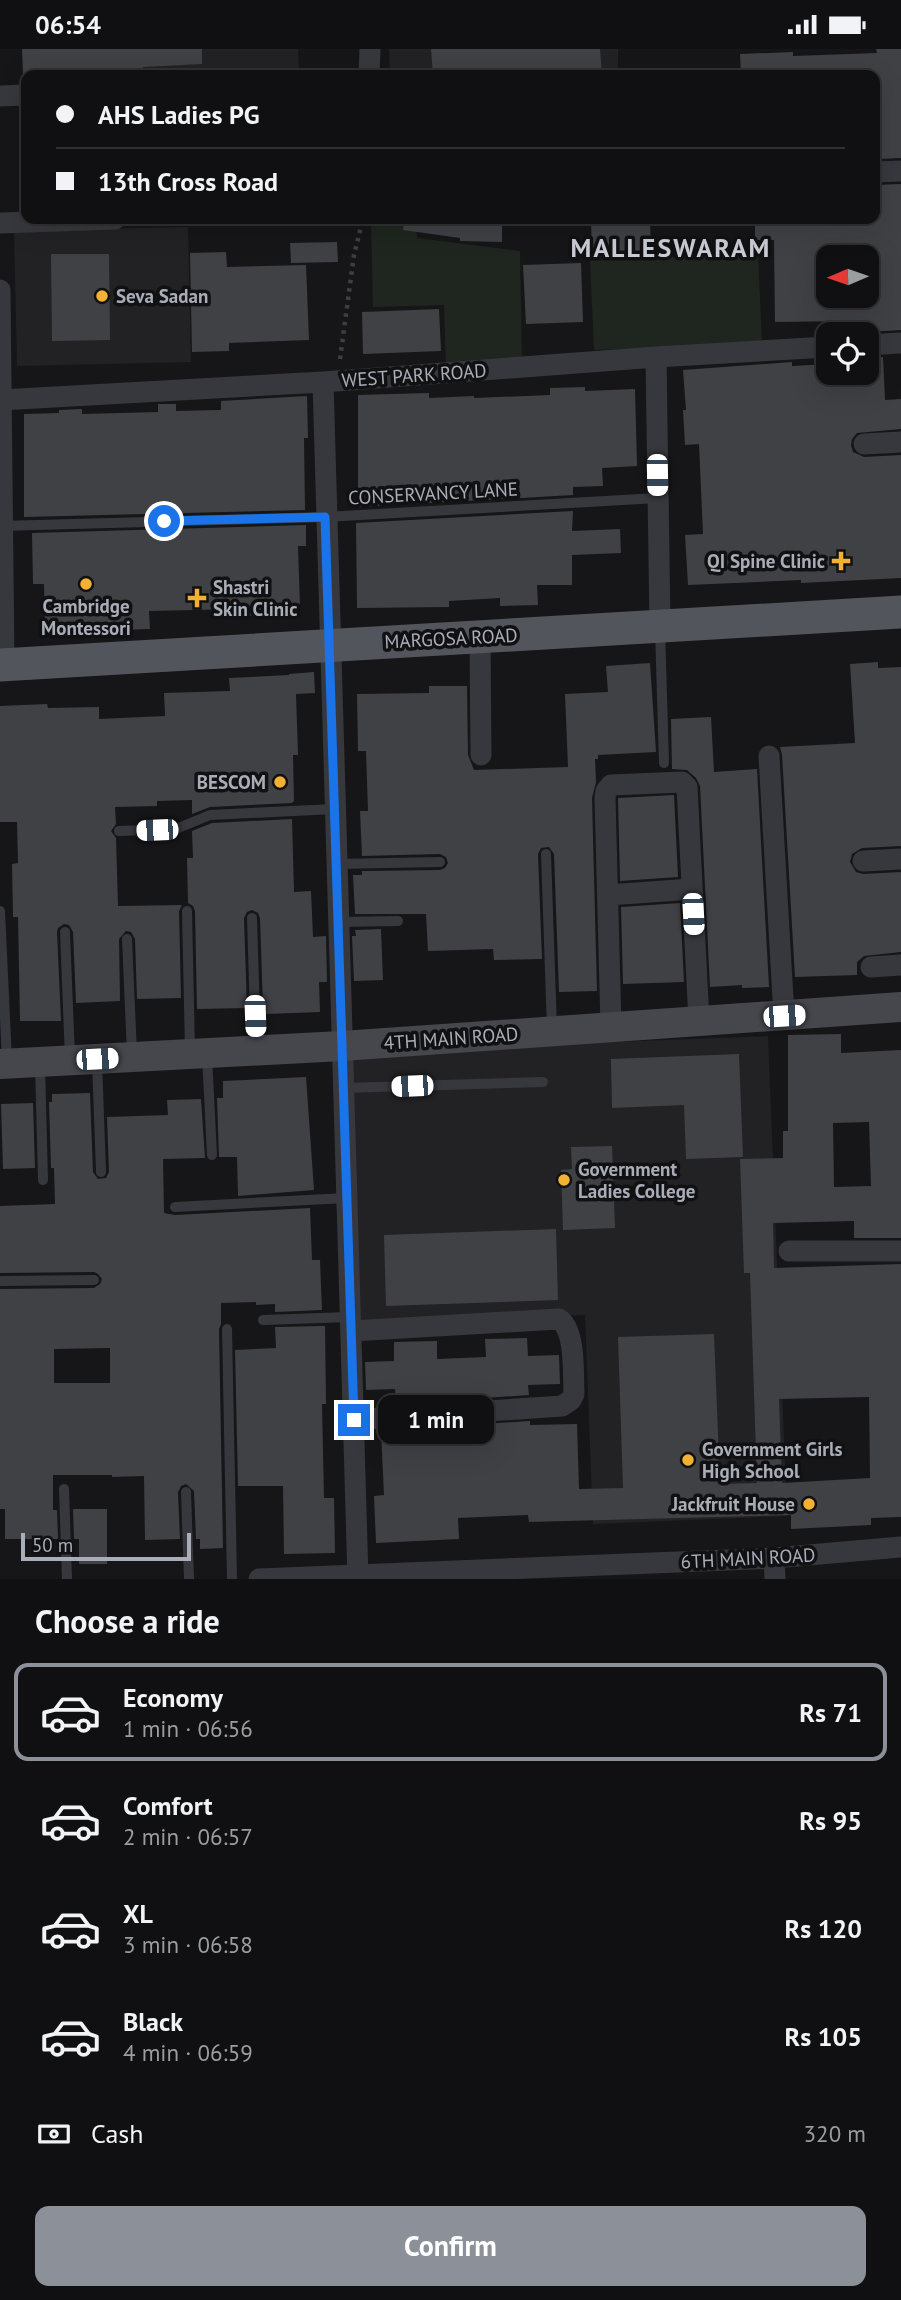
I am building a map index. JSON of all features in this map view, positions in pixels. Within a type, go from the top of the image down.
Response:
[{"type":"main road","name":"MARGOSA ROAD","points":[[2,665],[901,612]]},
{"type":"street","points":[[369,70],[370,49]]},
{"type":"street","points":[[0,96],[21,95]]},
{"type":"street","points":[[880,173],[901,171]]},
{"type":"street","points":[[0,223],[21,222]]},
{"type":"street","points":[[0,290],[2,665]]},
{"type":"street","points":[[879,344],[901,343]]},
{"type":"street","name":"WEST PARK ROAD","points":[[1,400],[330,381],[816,348]]},
{"type":"street","points":[[656,357],[660,626]]},
{"type":"street","points":[[330,381],[325,517],[358,1576]]},
{"type":"street","points":[[864,444],[901,442]]},
{"type":"street","points":[[480,637],[481,755]]},
{"type":"street","points":[[769,756],[784,1016]]},
{"type":"street","points":[[611,1027],[605,798],[611,785],[684,783],[687,787],[699,1021]]},
{"type":"street","points":[[863,861],[901,859]]},
{"type":"street","points":[[608,895],[692,889]]},
{"type":"street","points":[[871,967],[901,965]]},
{"type":"street","name":"4TH MAIN ROAD","points":[[4,1064],[342,1046],[901,1007]]},
{"type":"street","points":[[789,1251],[901,1251]]},
{"type":"street","points":[[351,1324],[559,1319],[564,1322],[570,1334],[574,1394],[571,1400],[562,1406],[354,1420]]},
{"type":"street","name":"6TH MAIN ROAD","points":[[259,1579],[774,1568],[901,1547]]},
{"type":"lane","name":"CONSERVANCY LANE","points":[[1,526],[325,517],[658,498]]},
{"type":"lane","points":[[660,626],[664,762]]},
{"type":"lane","points":[[119,831],[176,829],[210,815],[334,810]]},
{"type":"lane","points":[[545,854],[552,1031]]},
{"type":"lane","points":[[336,865],[440,862]]},
{"type":"lane","points":[[0,911],[4,1064]]},
{"type":"lane","points":[[187,911],[199,1053],[212,1155]]},
{"type":"lane","points":[[252,918],[256,1051]]},
{"type":"lane","points":[[338,922],[398,922]]},
{"type":"lane","points":[[65,932],[102,1172]]},
{"type":"lane","points":[[127,939],[132,1057]]},
{"type":"lane","points":[[40,1062],[43,1179]]},
{"type":"lane","points":[[343,1088],[542,1082]]},
{"type":"lane","points":[[175,1207],[346,1199]]},
{"type":"lane","points":[[0,1281],[94,1280]]},
{"type":"lane","points":[[263,1320],[351,1324]]},
{"type":"lane","points":[[227,1329],[232,1579]]},
{"type":"lane","points":[[64,1489],[67,1579]]},
{"type":"lane","points":[[186,1492],[189,1579]]},
{"type":"path","points":[[330,381],[362,224]]},
{"type":"shaded area","points":[[56,49],[298,49],[299,70],[57,70]]},
{"type":"shaded area","points":[[389,49],[618,49],[618,70],[390,70]]},
{"type":"shaded area","points":[[371,224],[416,224],[417,238],[520,251],[522,361],[446,366],[444,305],[373,307]]},
{"type":"shaded area","name":"Seva Sadan","points":[[188,227],[191,362],[17,366],[14,231]]},
{"type":"shaded area","points":[[758,254],[762,343],[594,350],[590,261]]},
{"type":"shaded area","name":"Government Ladies College","points":[[768,1036],[787,1516],[593,1524],[585,1315],[360,1324],[349,1052]]},
{"type":"building","points":[[22,49],[202,49],[202,64],[143,67],[143,70],[23,70]]},
{"type":"building","points":[[431,49],[600,49],[602,70],[433,70]]},
{"type":"building","points":[[876,49],[901,49],[901,158],[880,159],[880,70],[741,70],[740,54],[793,52],[793,56],[877,53]]},
{"type":"building","points":[[901,184],[901,330],[879,331],[879,322],[775,322],[774,240],[755,240],[755,224],[880,224],[880,185]]},
{"type":"building","points":[[404,224],[502,224],[502,242],[460,241],[460,238],[403,230]]},
{"type":"building","points":[[591,224],[650,224],[651,256],[592,257]]},
{"type":"building","points":[[337,242],[338,262],[291,263],[290,243]]},
{"type":"building","points":[[226,252],[227,267],[306,265],[309,340],[229,343],[229,351],[192,352],[190,253]]},
{"type":"building","points":[[51,254],[109,254],[110,340],[52,341]]},
{"type":"building","points":[[581,263],[583,322],[526,324],[523,265]]},
{"type":"building","points":[[439,309],[441,351],[363,354],[362,312]]},
{"type":"building","points":[[879,357],[883,357],[885,400],[901,399],[901,429],[857,433],[851,445],[853,452],[864,457],[901,455],[901,578],[688,585],[685,535],[703,534],[699,444],[685,445],[683,370],[792,362],[792,366],[816,365],[816,385],[879,385]]},
{"type":"building","points":[[585,387],[585,391],[635,389],[637,466],[602,468],[603,486],[573,487],[573,495],[358,507],[358,395],[429,393],[429,398],[474,398],[550,395],[550,388]]},
{"type":"building","points":[[307,396],[308,438],[304,438],[305,510],[24,517],[24,414],[82,409],[82,414],[158,412],[158,404],[176,404],[176,411],[221,410],[221,401]]},
{"type":"building","points":[[573,511],[572,531],[620,529],[621,553],[572,555],[572,585],[537,585],[538,605],[500,606],[500,598],[449,601],[449,607],[357,608],[356,523]]},
{"type":"building","points":[[306,525],[306,546],[298,546],[300,607],[271,609],[271,616],[238,616],[238,609],[149,611],[150,629],[120,630],[120,624],[45,625],[44,584],[33,584],[32,533]]},
{"type":"building","points":[[878,662],[878,668],[901,667],[901,846],[862,848],[852,854],[850,862],[856,872],[863,874],[901,872],[901,952],[864,956],[857,962],[857,975],[795,977],[780,747],[855,743],[850,664]]},
{"type":"building","points":[[650,663],[656,752],[598,755],[598,759],[595,759],[596,782],[592,798],[597,991],[559,992],[554,854],[549,847],[541,848],[538,854],[542,959],[494,960],[493,949],[428,951],[426,914],[355,914],[353,875],[362,875],[362,871],[440,870],[448,863],[446,857],[440,854],[362,856],[360,811],[368,811],[366,751],[358,751],[357,694],[429,693],[429,686],[467,686],[468,755],[474,770],[568,767],[565,694],[608,692],[606,666]]},
{"type":"building","points":[[314,672],[315,693],[296,694],[298,755],[293,755],[292,803],[210,807],[192,814],[192,800],[157,801],[157,806],[115,807],[116,824],[111,831],[116,838],[118,906],[182,905],[179,911],[181,998],[137,999],[135,939],[131,932],[126,931],[119,939],[120,1001],[76,1003],[73,932],[69,925],[64,924],[57,932],[61,1021],[20,1021],[18,917],[13,917],[12,864],[18,863],[17,822],[0,822],[0,706],[47,704],[48,708],[99,707],[99,719],[165,716],[164,693],[230,691],[229,678]]},
{"type":"building","points":[[711,717],[714,772],[757,769],[769,987],[710,987],[700,786],[687,770],[672,769],[671,719]]},
{"type":"building","points":[[674,795],[678,877],[620,881],[618,798]]},
{"type":"building","points":[[292,819],[294,892],[311,891],[313,937],[326,936],[327,982],[319,982],[320,1012],[266,1014],[266,1008],[263,1008],[260,918],[258,913],[252,910],[247,912],[244,918],[247,1008],[197,1009],[195,911],[188,903],[187,858],[193,858],[192,831],[212,823]]},
{"type":"building","points":[[680,903],[684,982],[623,984],[621,907]]},
{"type":"building","points":[[381,929],[383,980],[354,981],[352,936],[356,936],[355,930]]},
{"type":"building","points":[[841,1034],[841,1053],[901,1050],[901,1238],[854,1238],[854,1221],[773,1223],[774,1268],[901,1264],[901,1517],[871,1518],[871,1525],[791,1529],[791,1515],[529,1522],[528,1515],[458,1518],[459,1539],[376,1543],[374,1496],[384,1495],[381,1431],[530,1421],[530,1425],[577,1424],[579,1489],[623,1488],[618,1337],[714,1334],[720,1484],[757,1483],[750,1273],[744,1273],[740,1159],[783,1158],[783,1131],[788,1131],[788,1035]],"holes":[[[869,1122],[871,1186],[834,1187],[833,1123]],[[869,1397],[870,1478],[782,1483],[779,1399]]]},
{"type":"building","points":[[739,1054],[743,1157],[686,1159],[684,1105],[612,1108],[611,1059]]},
{"type":"building","points":[[306,1077],[314,1190],[238,1196],[237,1157],[219,1157],[217,1098],[223,1098],[223,1081]]},
{"type":"building","points":[[90,1093],[93,1172],[98,1179],[106,1178],[109,1172],[107,1117],[168,1115],[167,1100],[201,1099],[205,1158],[163,1159],[164,1213],[175,1215],[310,1208],[312,1260],[320,1260],[322,1310],[275,1312],[275,1304],[221,1303],[219,1329],[223,1548],[200,1549],[200,1539],[196,1539],[194,1491],[186,1484],[181,1486],[178,1492],[180,1539],[145,1540],[144,1476],[53,1475],[53,1510],[57,1510],[58,1539],[5,1539],[5,1509],[0,1509],[0,1289],[94,1288],[102,1279],[94,1272],[0,1273],[0,1206],[55,1204],[49,1102],[52,1102],[52,1094]],"holes":[[[110,1348],[110,1383],[54,1383],[54,1349]]]},
{"type":"building","points":[[33,1103],[35,1168],[3,1169],[1,1104]]},
{"type":"building","points":[[612,1146],[615,1228],[563,1230],[561,1170],[572,1169],[571,1147]]},
{"type":"building","points":[[556,1229],[558,1300],[386,1306],[384,1235]]},
{"type":"building","points":[[325,1326],[326,1404],[322,1404],[324,1498],[334,1498],[335,1553],[284,1554],[283,1486],[238,1486],[235,1350],[276,1348],[275,1327]]},
{"type":"building","points":[[527,1338],[528,1356],[559,1355],[560,1384],[528,1385],[529,1395],[396,1404],[395,1389],[366,1390],[365,1362],[394,1361],[394,1342],[437,1341],[437,1359],[486,1357],[485,1339]]},
{"type":"building","points":[[73,1509],[107,1509],[107,1564],[79,1564],[79,1539],[74,1539]]},
{"type":"place","name":"Seva Sadan","points":[[102,296]]},
{"type":"place","name":"QI Spine Clinic","points":[[841,561]]},
{"type":"place","name":"Cambridge Montessori","points":[[86,584]]},
{"type":"place","name":"Shastri Skin Clinic","points":[[197,598]]},
{"type":"place","name":"BESCOM","points":[[280,782]]},
{"type":"place","name":"Government Ladies College","points":[[564,1180]]},
{"type":"place","name":"Government Girls High School","points":[[688,1460]]},
{"type":"place","name":"Jackfruit House","points":[[809,1504]]},
{"type":"district","name":"MALLESWARAM","points":[[671,248]]},
{"type":"route","points":[[164,521],[325,517],[354,1420]]}]
